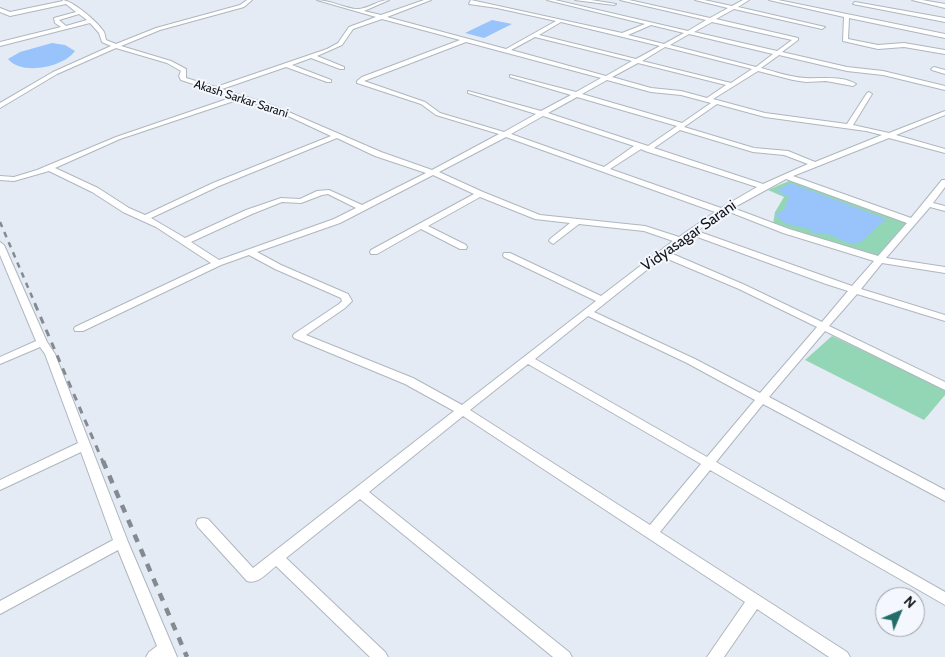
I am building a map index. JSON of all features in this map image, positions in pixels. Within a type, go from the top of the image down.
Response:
[{"type":"street","points":[[0,106],[55,73],[116,46],[158,29],[242,6],[250,0]]},
{"type":"street","points":[[319,0],[651,90],[681,93],[764,115],[849,126],[890,135],[945,151]]},
{"type":"street","points":[[358,11],[387,0]]},
{"type":"street","points":[[214,90],[340,44],[351,28],[428,0]]},
{"type":"street","points":[[474,0],[472,3],[497,6],[559,20],[802,79],[826,79],[853,84]]},
{"type":"street","points":[[549,0],[853,71],[883,73],[945,88]]},
{"type":"street","points":[[576,0],[611,4],[597,11]]},
{"type":"street","points":[[622,0],[796,38],[758,68],[708,100]]},
{"type":"street","points":[[697,0],[822,27]]},
{"type":"street","points":[[79,329],[218,263],[329,224],[362,208],[543,114],[747,0]]},
{"type":"street","points":[[771,0],[881,25],[945,36]]},
{"type":"street","points":[[914,0],[945,6]]},
{"type":"street","points":[[0,10],[10,14],[65,1],[91,21],[102,33],[103,41],[116,46]]},
{"type":"street","points":[[838,14],[856,2],[945,20]]},
{"type":"street","points":[[65,27],[57,22],[56,18],[81,12]]},
{"type":"street","points":[[847,16],[845,40],[878,47],[904,45],[945,52]]},
{"type":"street","points":[[506,51],[559,20]]},
{"type":"street","points":[[0,44],[32,38],[91,21]]},
{"type":"street","points":[[623,35],[651,23]]},
{"type":"street","points":[[534,34],[732,85]]},
{"type":"street","points":[[465,40],[364,78],[359,82],[423,103],[438,114],[505,134],[786,231],[881,260],[945,270]]},
{"type":"street","name":"Akash Sarkar Sarani","points":[[116,46],[177,65],[184,70],[183,79],[275,108],[378,154],[432,172],[538,217],[645,229],[680,240]]},
{"type":"street","points":[[311,56],[342,68]]},
{"type":"street","points":[[286,65],[328,81]]},
{"type":"street","points":[[934,69],[945,72]]},
{"type":"street","points":[[512,76],[681,126],[753,150],[785,153],[814,164]]},
{"type":"street","points":[[470,92],[764,186]]},
{"type":"street","points":[[849,126],[869,94]]},
{"type":"street","points":[[0,178],[14,179],[49,168],[118,138],[240,97]]},
{"type":"street","points":[[648,149],[716,102]]},
{"type":"street","name":"Vidyasagar Sarani","points":[[203,523],[252,577],[662,253],[723,210],[776,180],[945,113]]},
{"type":"street","points":[[146,218],[215,185],[337,136]]},
{"type":"street","points":[[605,169],[640,146]]},
{"type":"street","points":[[49,168],[95,190],[126,210],[146,218],[186,241],[218,263]]},
{"type":"street","points":[[786,176],[913,222]]},
{"type":"street","points":[[650,533],[945,182]]},
{"type":"street","points":[[186,241],[249,212],[281,200],[301,201],[320,193],[329,192],[362,208]]},
{"type":"street","points":[[374,252],[480,194]]},
{"type":"street","points":[[928,204],[945,209]]},
{"type":"street","points":[[553,241],[578,221]]},
{"type":"street","points":[[421,226],[463,247]]},
{"type":"street","points":[[691,232],[765,260],[945,318]]},
{"type":"street","points":[[0,245],[42,342],[50,354],[163,654]]},
{"type":"street","points":[[249,251],[278,267],[345,296],[347,301],[342,306],[298,336],[409,381],[463,411],[842,657]]},
{"type":"street","points":[[662,253],[742,287],[945,386]]},
{"type":"street","points":[[508,255],[602,300]]},
{"type":"street","points":[[587,312],[691,361],[945,496]]},
{"type":"street","points":[[0,361],[42,342]]},
{"type":"street","points":[[527,359],[945,600]]},
{"type":"street","points":[[0,486],[84,445]]},
{"type":"street","points":[[360,492],[564,657]]},
{"type":"street","points":[[0,608],[121,542]]},
{"type":"street","points":[[277,558],[380,657]]},
{"type":"street","points":[[716,657],[755,600]]},
{"type":"green space","points":[[791,180],[907,222],[875,256],[773,224],[775,212],[784,197],[768,190]]},
{"type":"green space","points":[[832,336],[945,389],[945,395],[924,420],[805,360]]},
{"type":"water","points":[[492,20],[512,24],[484,38],[465,33]]},
{"type":"water","points":[[52,43],[65,45],[75,51],[70,57],[62,61],[43,67],[23,67],[14,64],[8,59],[20,52]]},
{"type":"water","points":[[790,183],[886,219],[858,243],[849,243],[827,234],[813,233],[811,232],[812,230],[787,224],[778,218],[775,213],[782,212],[787,205],[785,203],[790,198],[777,191]]},
{"type":"railway","points":[[0,222],[36,306]]},
{"type":"railway","points":[[35,304],[103,462]]},
{"type":"railway","points":[[103,461],[187,657]]}]
